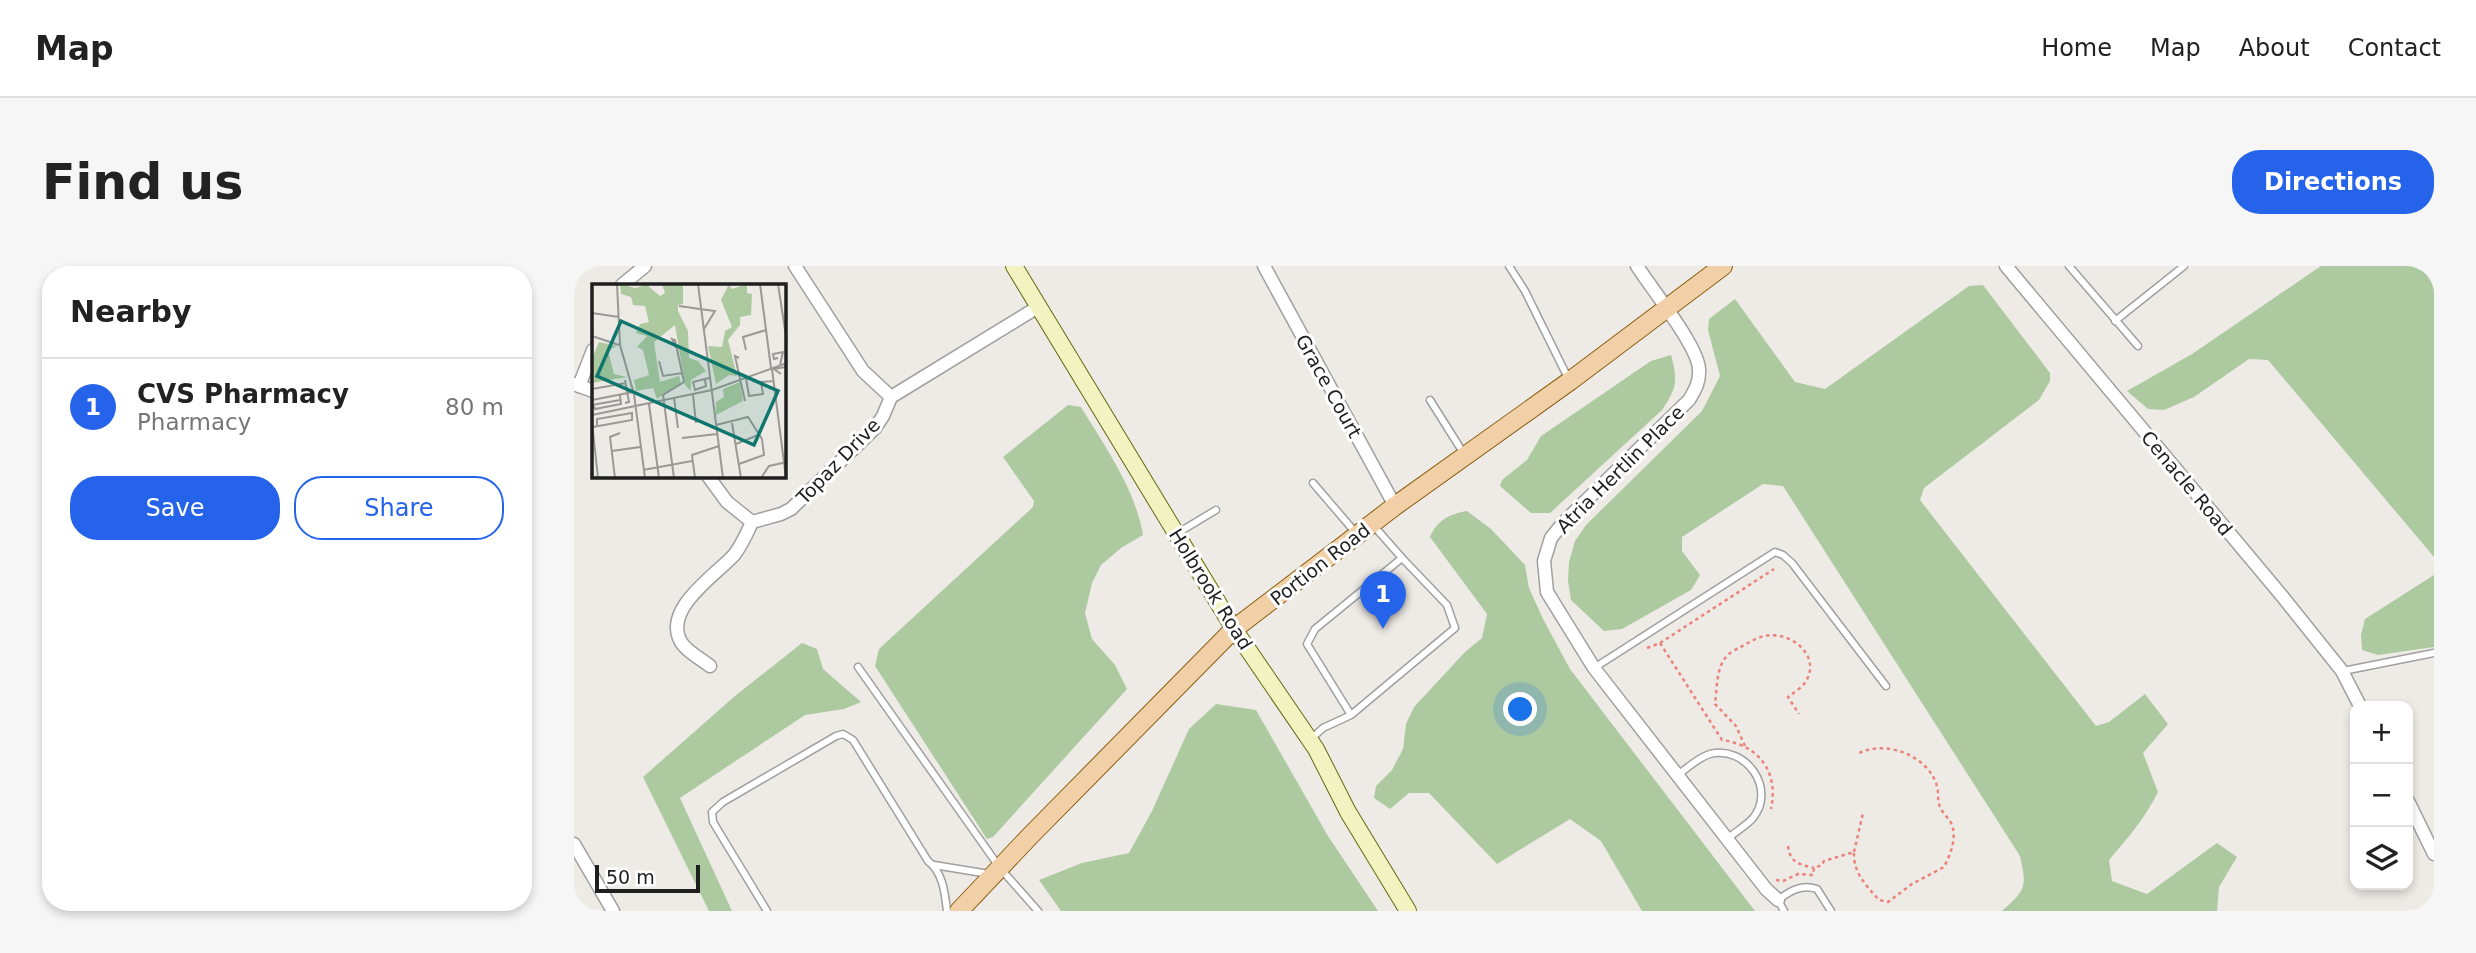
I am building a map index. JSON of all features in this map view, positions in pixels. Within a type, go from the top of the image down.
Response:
[{"type":"main road","name":"Portion Road","points":[[959,911],[1234,629],[1364,529],[1570,382],[1723,266]]},
{"type":"street","points":[[623,284],[645,266]]},
{"type":"street","points":[[794,266],[863,370],[891,397]]},
{"type":"street","name":"Holbrook Road","points":[[1014,266],[1234,629],[1310,739],[1348,812],[1408,911]]},
{"type":"street","name":"Grace Court","points":[[1264,266],[1395,506]]},
{"type":"street","name":"Atria Hertlin Place","points":[[1637,266],[1699,366],[1699,382],[1689,400],[1563,523],[1551,538],[1544,561],[1547,592],[1594,668],[1781,906]]},
{"type":"street","name":"Cenacle Road","points":[[2007,267],[2282,596],[2342,671],[2357,701]]},
{"type":"street","name":"Topaz Drive","points":[[752,522],[781,514],[801,501],[875,428],[891,397],[1038,307]]},
{"type":"street","points":[[576,385],[592,352]]},
{"type":"street","points":[[709,478],[727,502],[752,522],[742,545],[685,602],[679,615],[677,628],[681,642],[710,666]]},
{"type":"street","points":[[2413,811],[2434,853]]},
{"type":"street","points":[[574,844],[613,911]]},
{"type":"lane","points":[[1509,266],[1525,291],[1570,382]]},
{"type":"lane","points":[[2068,266],[2138,346]]},
{"type":"lane","points":[[2115,321],[2184,266]]},
{"type":"lane","points":[[1430,400],[1465,456]]},
{"type":"lane","points":[[1310,739],[1323,728],[1351,715],[1455,628],[1447,605],[1402,558],[1364,529],[1313,483]]},
{"type":"lane","points":[[1176,534],[1216,510]]},
{"type":"lane","points":[[1594,668],[1775,552],[1792,563],[1886,686]]},
{"type":"lane","points":[[1351,715],[1307,644],[1315,629],[1402,558]]},
{"type":"lane","points":[[2342,671],[2434,653]]},
{"type":"lane","points":[[858,667],[997,871],[1038,911]]},
{"type":"lane","points":[[767,911],[713,822],[712,812],[723,802],[843,734],[853,740],[928,861],[934,865],[997,871]]},
{"type":"lane","points":[[1677,775],[1709,754],[1726,752],[1739,756],[1750,765],[1757,776],[1761,792],[1759,806],[1753,817],[1727,839]]},
{"type":"lane","points":[[934,865],[941,880],[947,911]]},
{"type":"lane","points":[[1781,906],[1790,891],[1809,887],[1817,889],[1831,911]]},
{"type":"path","points":[[1647,648],[1660,643],[1774,569]]},
{"type":"path","points":[[1745,747],[1736,726],[1715,704],[1720,667],[1727,655],[1765,636],[1779,636],[1794,641],[1806,650],[1811,661],[1809,675],[1803,686],[1788,698],[1799,714]]},
{"type":"path","points":[[1660,643],[1721,740],[1745,747],[1757,755],[1768,769],[1774,790],[1768,815]]},
{"type":"path","points":[[1857,754],[1874,749],[1903,752],[1926,765],[1938,788],[1940,809],[1952,824],[1954,840],[1944,867],[1888,901],[1880,900],[1861,880],[1853,864],[1863,813]]},
{"type":"path","points":[[1788,846],[1793,860],[1814,867],[1822,865],[1834,856],[1854,852]]},
{"type":"path","points":[[1774,880],[1783,881],[1798,874],[1813,875],[1814,867]]},
{"type":"green space","points":[[2321,266],[2434,266],[2434,557],[2268,360],[2249,359],[2194,397],[2164,410],[2148,409],[2127,391],[2192,354]]},
{"type":"green space","points":[[1983,285],[2050,373],[2050,381],[2039,400],[1924,488],[1920,500],[2096,726],[2109,722],[2145,694],[2168,724],[2143,753],[2158,792],[2142,819],[2109,860],[2112,881],[2147,894],[2217,843],[2237,857],[2219,887],[2217,911],[2002,911],[2023,887],[2024,875],[2020,856],[1783,486],[1763,484],[1682,537],[1682,551],[1700,575],[1691,590],[1622,629],[1604,631],[1571,600],[1569,562],[1575,541],[1586,525],[1702,411],[1720,376],[1708,330],[1709,319],[1735,299],[1795,382],[1825,389],[1969,286]]},
{"type":"green space","points":[[1671,355],[1675,384],[1662,410],[1550,513],[1531,513],[1500,486],[1502,480],[1527,460],[1541,436],[1651,361]]},
{"type":"green space","points":[[1068,405],[1081,407],[1109,453],[1126,484],[1143,535],[1121,548],[1101,565],[1092,583],[1085,613],[1092,639],[1115,665],[1127,689],[993,837],[987,839],[875,666],[879,649],[1033,507],[1034,501],[1003,457]]},
{"type":"green space","points":[[1467,511],[1491,529],[1525,565],[1529,588],[1570,669],[1755,911],[1642,911],[1601,841],[1570,819],[1497,864],[1429,793],[1409,793],[1390,809],[1374,798],[1376,786],[1392,770],[1403,749],[1406,724],[1414,707],[1465,652],[1482,638],[1487,614],[1430,537],[1436,526],[1445,519]]},
{"type":"green space","points":[[2434,575],[2434,647],[2378,655],[2362,650],[2361,635],[2365,619]]},
{"type":"green space","points":[[802,643],[817,649],[823,669],[861,702],[844,709],[805,715],[680,798],[732,911],[709,911],[643,777],[735,696]]},
{"type":"green space","points":[[1216,704],[1256,710],[1328,836],[1378,911],[1061,911],[1039,880],[1082,863],[1129,853],[1152,811],[1189,729]]},
{"type":"place","name":"CVS Pharmacy","points":[[1383,629]]}]
